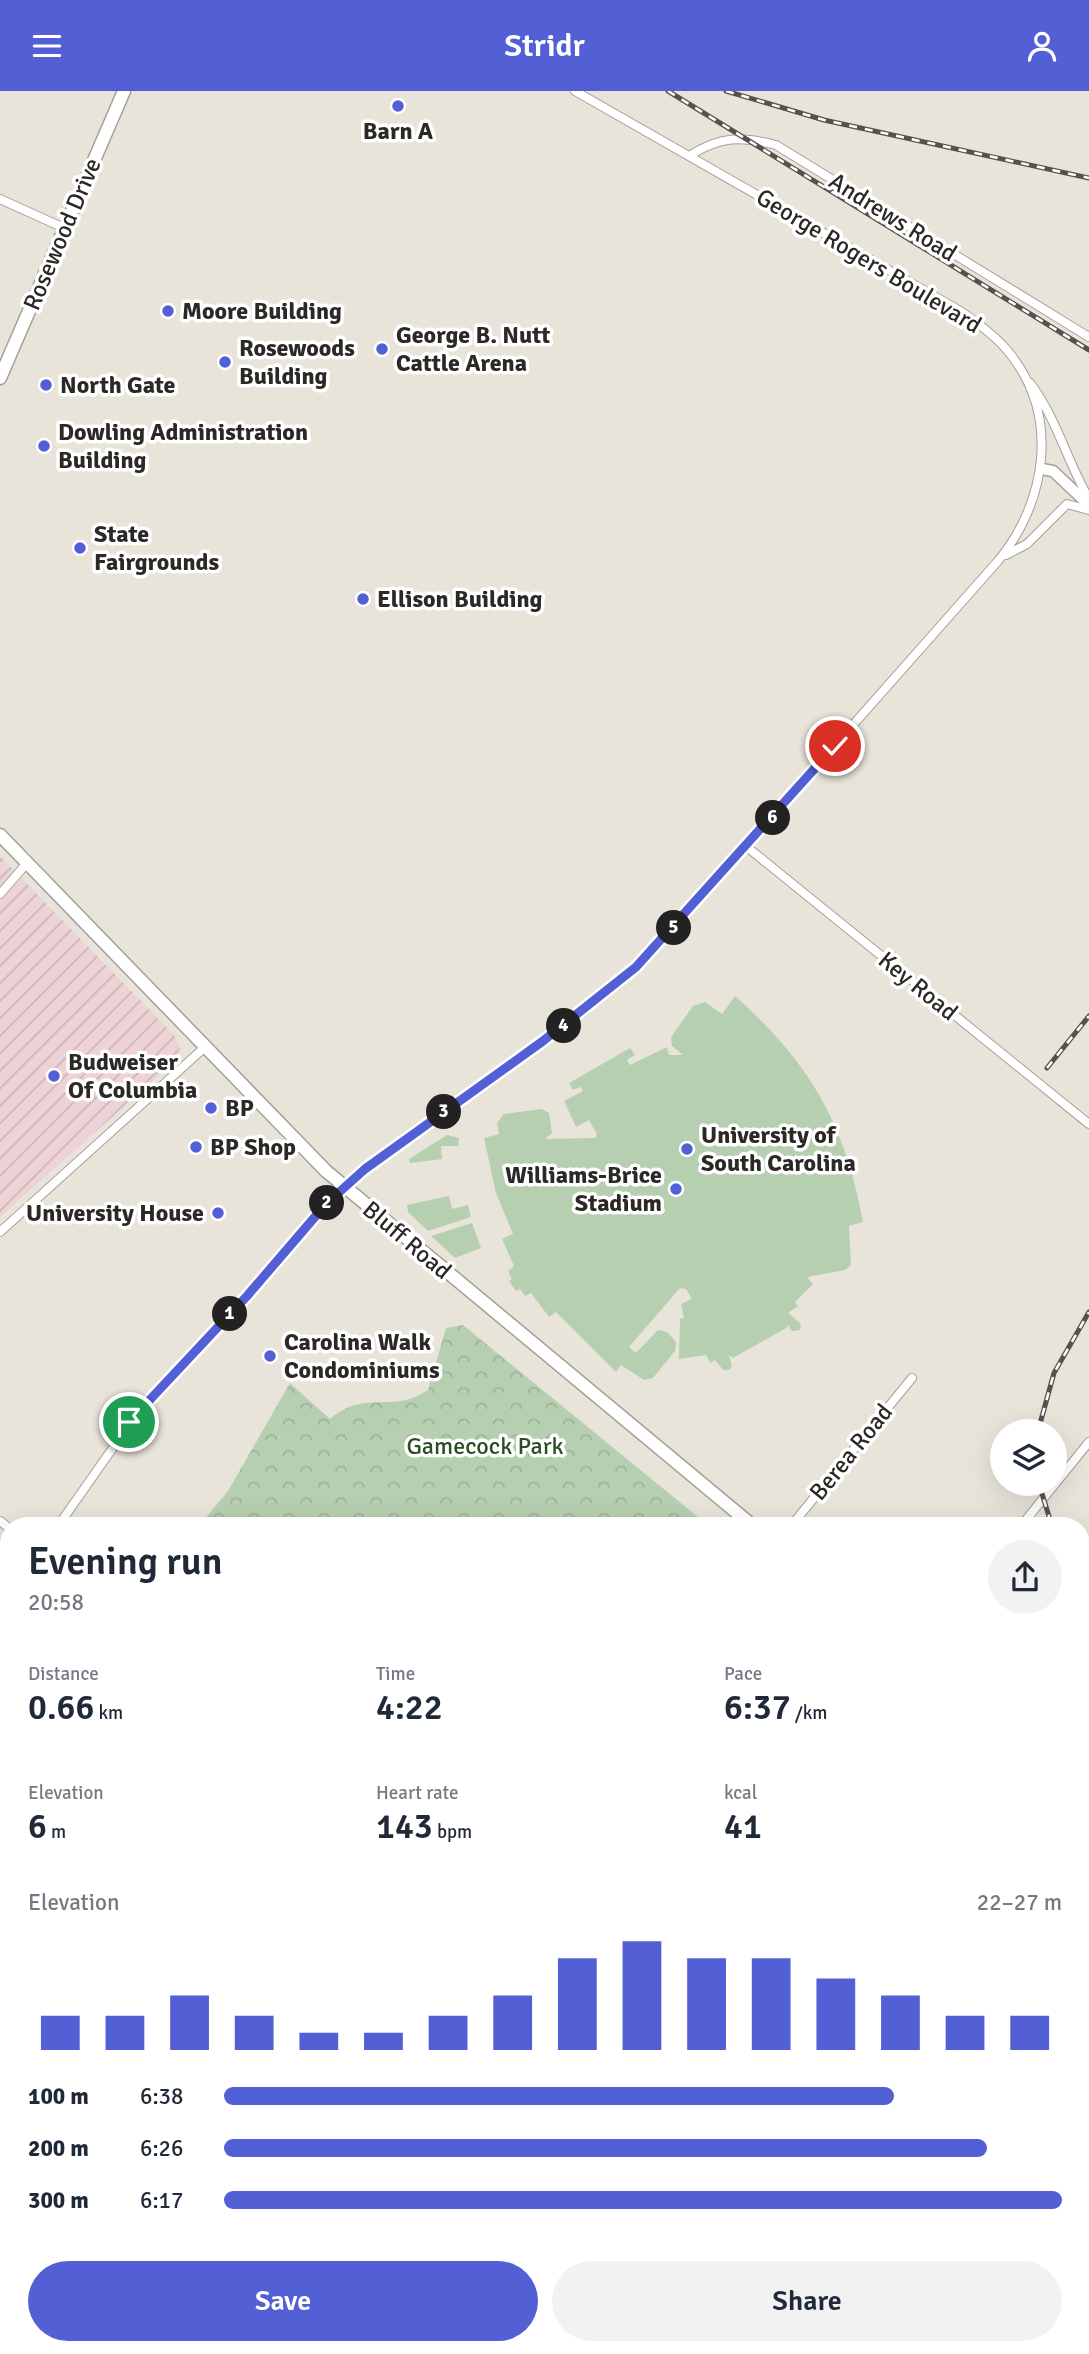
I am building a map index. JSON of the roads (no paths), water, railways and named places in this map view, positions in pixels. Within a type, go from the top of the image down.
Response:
[{"type":"main road","name":"Rosewood Drive","points":[[0,378],[124,91]]},
{"type":"main road","name":"Bluff Road","points":[[0,835],[344,1187],[742,1517]]},
{"type":"street","name":"George Rogers Boulevard","points":[[64,1517],[143,1405],[344,1187],[611,989],[652,952],[1001,558],[1022,529],[1036,495],[1042,469],[1039,420],[1034,399],[1018,366],[997,340],[962,312],[575,91]]},
{"type":"street","name":"Andrews Road","points":[[689,156],[710,142],[732,139],[748,138],[776,145],[1089,337]]},
{"type":"street","points":[[0,199],[64,228]]},
{"type":"street","points":[[1018,366],[1048,407],[1068,461],[1089,499]]},
{"type":"street","points":[[1042,469],[1053,471],[1089,508]]},
{"type":"street","points":[[1001,558],[1027,544],[1067,504],[1089,508]]},
{"type":"street","name":"Key Road","points":[[747,847],[1089,1124]]},
{"type":"street","points":[[0,894],[27,863]]},
{"type":"street","points":[[0,1232],[205,1047]]},
{"type":"street","name":"Berea Road","points":[[797,1517],[912,1378]]},
{"type":"street","points":[[1028,1517],[1089,1442]]},
{"type":"railway","points":[[668,91],[1089,350]]},
{"type":"railway","points":[[726,91],[824,120],[1089,178]]},
{"type":"railway","points":[[1047,1068],[1089,1016]]},
{"type":"railway","points":[[1041,1419],[1054,1373],[1089,1312]]},
{"type":"railway","points":[[1043,1496],[1049,1517]]},
{"type":"place","name":"Barn A","points":[[398,106]]},
{"type":"place","name":"Moore Building","points":[[168,311]]},
{"type":"place","name":"George B. Nutt Cattle Arena","points":[[382,349]]},
{"type":"place","name":"Rosewoods Building","points":[[225,362]]},
{"type":"place","name":"North Gate","points":[[46,385]]},
{"type":"place","name":"Dowling Administration Building","points":[[44,446]]},
{"type":"place","name":"State Fairgrounds","points":[[80,548]]},
{"type":"place","name":"Ellison Building","points":[[363,599]]},
{"type":"place","name":"Budweiser Of Columbia","points":[[54,1076]]},
{"type":"place","name":"BP","points":[[211,1108]]},
{"type":"place","name":"BP Shop","points":[[196,1147]]},
{"type":"place","name":"University of South Carolina","points":[[687,1149]]},
{"type":"place","name":"Williams-Brice Stadium","points":[[676,1189]]},
{"type":"place","name":"University House","points":[[218,1213]]},
{"type":"place","name":"Carolina Walk Condominiums","points":[[270,1356]]},
{"type":"park label","name":"Gamecock Park","points":[[485,1446]]}]
